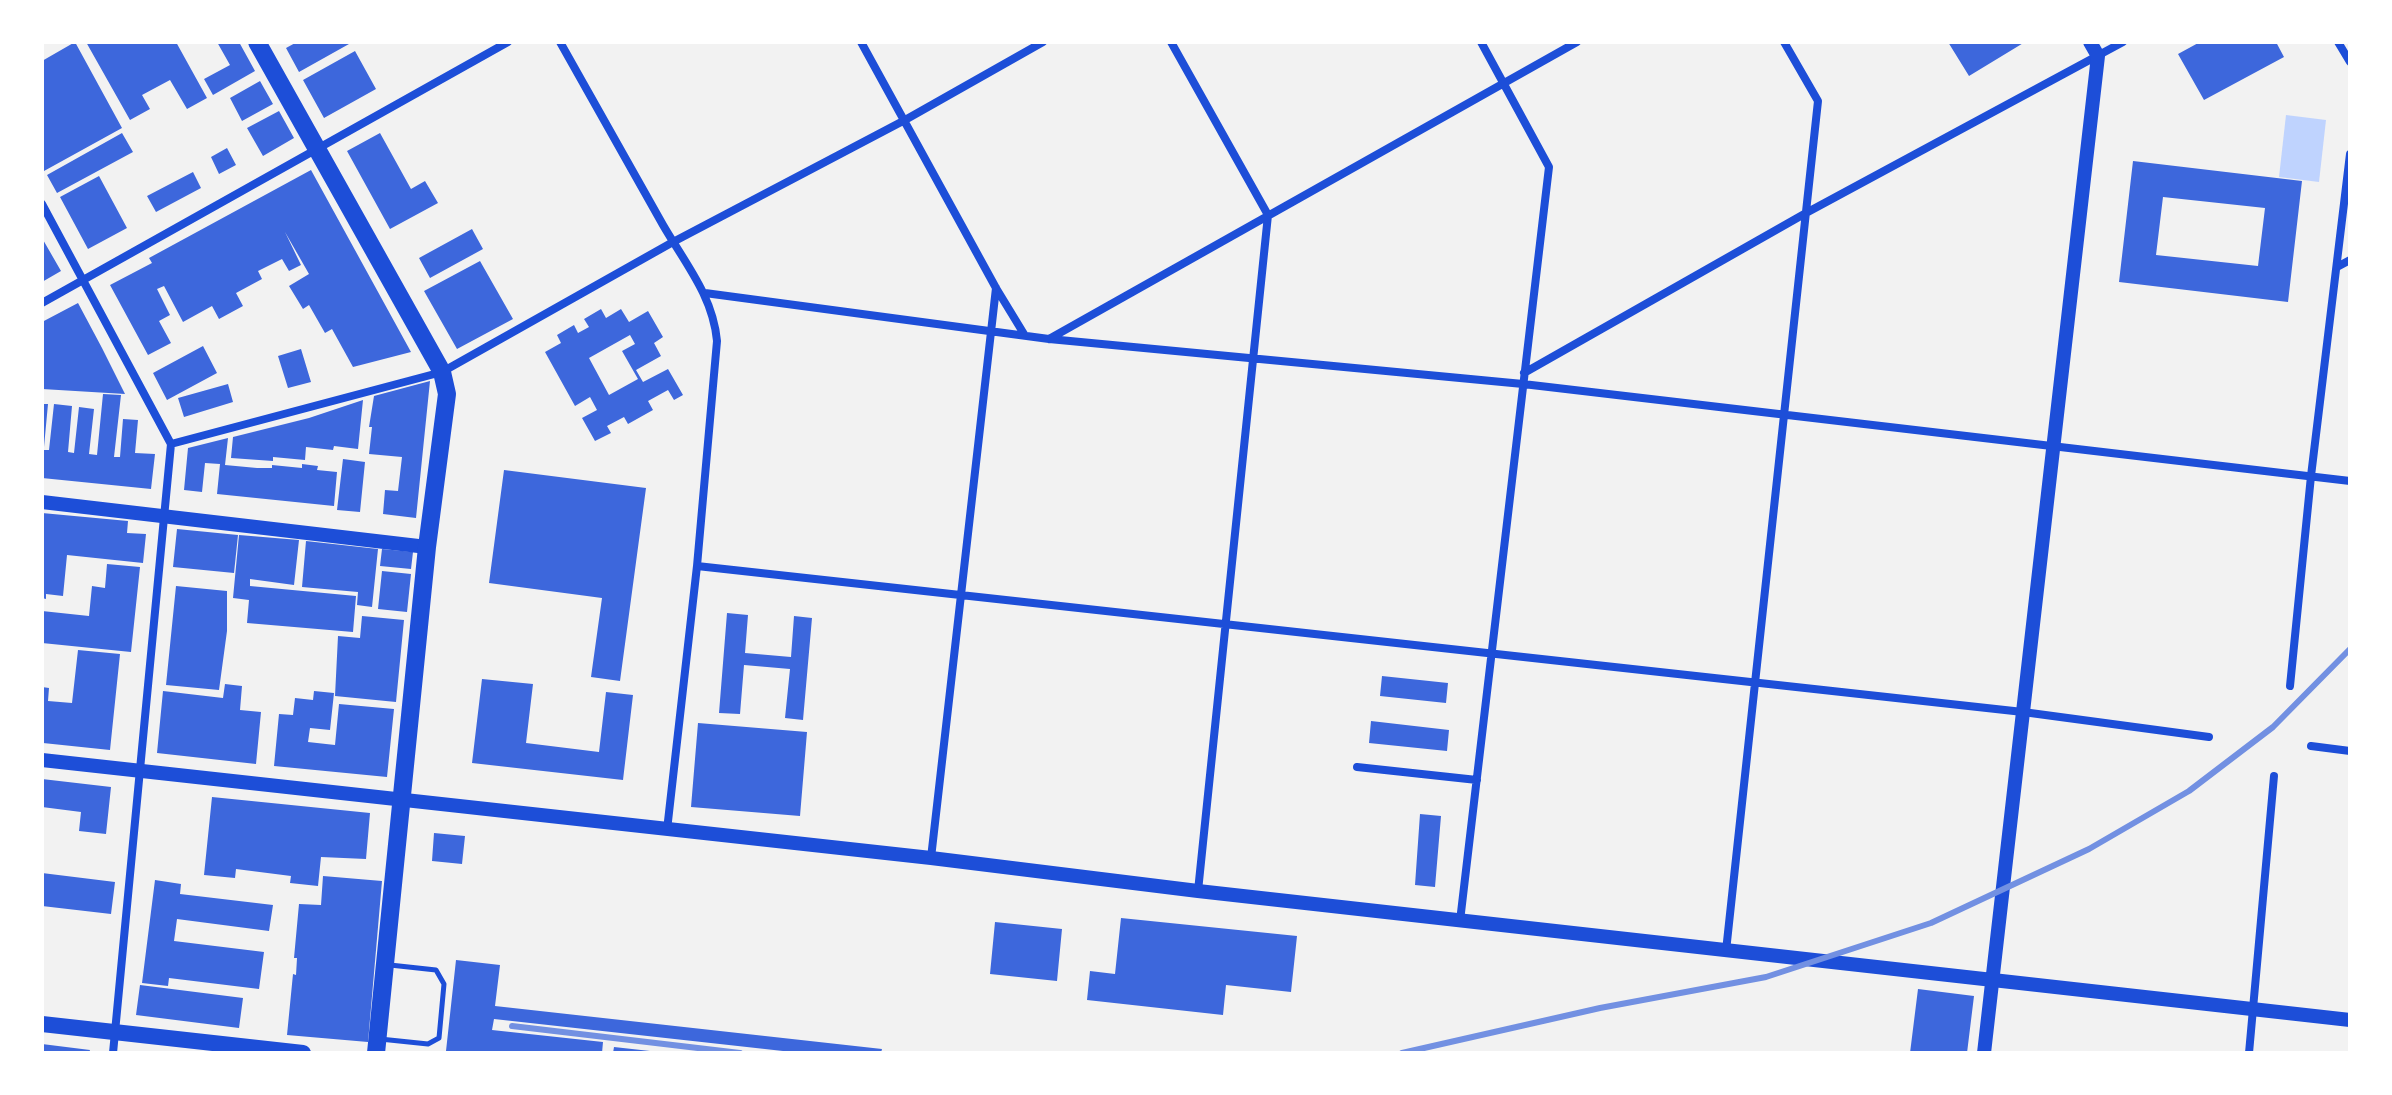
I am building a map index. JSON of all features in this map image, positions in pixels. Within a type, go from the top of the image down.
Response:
[{"type":"main road","points":[[257,42],[442,372],[447,394],[427,547],[376,1046]]},
{"type":"main road","points":[[42,1024],[303,1053]]},
{"type":"street","points":[[42,303],[317,146],[508,42]]},
{"type":"street","points":[[560,42],[705,293],[715,322],[717,341],[697,566],[667,831]]},
{"type":"street","points":[[861,42],[1024,334]]},
{"type":"street","points":[[171,444],[442,372],[673,242],[905,120],[1043,42]]},
{"type":"street","points":[[1171,42],[1268,215],[1198,891]]},
{"type":"street","points":[[1460,921],[1549,167],[1481,42]]},
{"type":"street","points":[[1049,339],[1577,42]]},
{"type":"street","points":[[1726,951],[1818,101],[1784,42]]},
{"type":"street","points":[[1984,1053],[2098,56],[2090,42]]},
{"type":"street","points":[[1524,373],[1806,213],[2123,42]]},
{"type":"street","points":[[2338,42],[2350,62]]},
{"type":"street","points":[[2290,686],[2311,476],[2350,154]]},
{"type":"street","points":[[42,204],[171,444],[113,1053]]},
{"type":"street","points":[[2337,267],[2350,260]]},
{"type":"street","points":[[931,858],[996,288]]},
{"type":"street","points":[[705,293],[1049,339],[1523,384],[2350,481]]},
{"type":"street","points":[[42,502],[427,547]]},
{"type":"street","points":[[697,566],[2023,712],[2209,737]]},
{"type":"street","points":[[2311,746],[2350,751]]},
{"type":"street","points":[[42,760],[2350,1020]]},
{"type":"street","points":[[1357,767],[1477,780]]},
{"type":"street","points":[[2249,1053],[2274,776]]},
{"type":"lane","points":[[376,1046],[428,1044],[439,1038],[444,984],[436,970],[385,965]]},
{"type":"water","points":[[2286,115],[2326,120],[2319,182],[2279,177]]},
{"type":"building","points":[[75,42],[122,128],[44,171],[42,61]]},
{"type":"building","points":[[86,42],[176,42],[207,98],[187,109],[170,80],[142,95],[150,109],[130,120]]},
{"type":"building","points":[[217,42],[239,42],[255,71],[213,95],[204,79],[230,65]]},
{"type":"building","points":[[297,42],[349,44],[299,72],[286,48]]},
{"type":"building","points":[[1948,42],[2025,42],[1969,76]]},
{"type":"building","points":[[2200,42],[2276,42],[2284,57],[2204,100],[2178,54]]},
{"type":"building","points":[[355,51],[376,89],[324,118],[303,80]]},
{"type":"building","points":[[260,81],[273,104],[242,121],[230,98]]},
{"type":"building","points":[[279,111],[294,138],[263,156],[247,128]]},
{"type":"building","points":[[122,133],[133,152],[57,193],[47,175]]},
{"type":"building","points":[[380,133],[411,189],[425,181],[438,203],[390,229],[347,151]]},
{"type":"building","points":[[227,148],[236,165],[219,174],[211,157]]},
{"type":"building","points":[[2133,161],[2302,181],[2288,302],[2119,282]],"holes":[[[2163,197],[2265,208],[2258,266],[2156,255]]]},
{"type":"building","points":[[311,170],[411,352],[353,367],[332,329],[325,333],[309,305],[303,309],[289,286],[309,274],[285,232],[301,265],[289,271],[282,259],[258,271],[262,279],[236,293],[243,306],[219,319],[212,306],[183,322],[164,286],[157,289],[170,315],[159,321],[171,343],[148,355],[110,285],[152,263],[149,258]]},
{"type":"building","points":[[193,172],[201,188],[156,212],[147,196]]},
{"type":"building","points":[[99,176],[127,228],[88,249],[60,197]]},
{"type":"building","points":[[472,229],[483,249],[430,278],[419,258]]},
{"type":"building","points":[[42,238],[61,271],[42,282]]},
{"type":"building","points":[[480,261],[513,319],[457,349],[424,291]]},
{"type":"building","points":[[78,303],[125,394],[42,389],[42,322]]},
{"type":"building","points":[[601,309],[606,318],[621,309],[629,322],[648,311],[663,337],[654,343],[661,356],[636,370],[643,382],[668,369],[683,395],[674,400],[668,390],[648,401],[653,410],[628,424],[624,417],[607,426],[611,433],[595,441],[582,418],[597,410],[590,397],[575,406],[545,352],[561,343],[557,335],[574,325],[578,333],[589,327],[584,319]],"holes":[[[630,335],[635,344],[622,351],[638,379],[609,395],[589,358]]]},
{"type":"building","points":[[203,346],[217,373],[167,400],[153,373]]},
{"type":"building","points":[[301,349],[311,382],[288,388],[278,356]]},
{"type":"building","points":[[430,381],[416,518],[383,514],[385,490],[398,491],[402,457],[369,454],[374,396]]},
{"type":"building","points":[[228,384],[233,402],[184,417],[178,398]]},
{"type":"building","points":[[103,394],[121,395],[114,457],[120,457],[123,419],[138,420],[135,453],[155,454],[151,489],[42,478],[42,450],[49,450],[54,404],[72,406],[68,452],[74,453],[79,407],[94,409],[89,454],[97,455]]},
{"type":"building","points":[[363,400],[358,449],[306,447],[305,460],[231,458],[233,437],[309,418]]},
{"type":"building","points":[[42,404],[48,404],[44,447],[42,447]]},
{"type":"building","points":[[228,438],[225,465],[302,468],[302,464],[318,466],[317,470],[337,472],[334,506],[217,494],[220,464],[205,463],[202,492],[184,490],[188,448]]},
{"type":"building","points":[[343,459],[365,462],[360,512],[337,510]]},
{"type":"building","points":[[504,470],[646,488],[620,681],[591,677],[602,598],[489,583]]},
{"type":"building","points":[[42,513],[128,521],[127,533],[146,534],[143,563],[67,555],[63,596],[46,594],[46,599],[42,598]]},
{"type":"building","points":[[177,529],[238,535],[234,573],[173,567]]},
{"type":"building","points":[[239,535],[299,540],[294,585],[250,579],[250,586],[356,596],[353,632],[247,623],[249,600],[233,598]]},
{"type":"building","points":[[306,541],[378,549],[372,607],[357,605],[358,592],[302,587]]},
{"type":"building","points":[[382,549],[413,552],[411,569],[380,566]]},
{"type":"building","points":[[107,564],[140,567],[131,652],[42,643],[42,611],[89,616],[92,586],[105,588]]},
{"type":"building","points":[[382,571],[411,574],[407,612],[378,609]]},
{"type":"building","points":[[176,586],[227,591],[227,631],[219,690],[166,685]]},
{"type":"building","points":[[727,613],[748,615],[745,653],[791,657],[794,616],[812,618],[803,720],[785,718],[790,669],[744,665],[740,714],[719,713]]},
{"type":"building","points":[[362,616],[404,620],[396,702],[335,696],[338,636],[360,638]]},
{"type":"building","points":[[78,650],[120,654],[110,750],[43,743],[42,740],[42,687],[49,688],[48,701],[72,703]]},
{"type":"building","points":[[1382,676],[1448,683],[1446,703],[1380,696]]},
{"type":"building","points":[[482,679],[533,684],[526,743],[599,752],[606,692],[633,695],[623,780],[472,763]]},
{"type":"building","points":[[225,684],[242,686],[240,710],[261,712],[256,764],[157,753],[163,691],[223,698]]},
{"type":"building","points":[[314,691],[334,693],[330,730],[310,728],[308,742],[335,745],[339,704],[394,709],[387,777],[274,766],[279,714],[293,715],[295,698],[313,700]]},
{"type":"building","points":[[1371,721],[1449,730],[1447,751],[1369,743]]},
{"type":"building","points":[[698,723],[807,732],[800,816],[691,807]]},
{"type":"building","points":[[42,779],[111,787],[106,834],[79,831],[81,812],[42,807]]},
{"type":"building","points":[[212,797],[370,813],[366,859],[321,857],[318,886],[290,883],[291,876],[236,869],[235,878],[204,875]]},
{"type":"building","points":[[1420,814],[1441,816],[1435,887],[1415,885]]},
{"type":"building","points":[[434,833],[465,836],[462,864],[432,861]]},
{"type":"building","points":[[42,873],[115,882],[111,914],[42,906]]},
{"type":"building","points":[[323,876],[382,881],[368,1042],[287,1035],[293,974],[296,975],[297,958],[294,958],[299,904],[321,905]]},
{"type":"building","points":[[155,880],[181,884],[180,894],[273,905],[269,931],[177,919],[174,941],[264,952],[259,989],[169,978],[168,986],[142,983]]},
{"type":"building","points":[[1121,918],[1297,936],[1291,992],[1226,985],[1223,1015],[1087,1000],[1090,971],[1115,974]]},
{"type":"building","points":[[995,922],[1062,929],[1057,981],[990,974]]},
{"type":"building","points":[[456,960],[500,965],[495,1006],[882,1049],[881,1053],[801,1053],[494,1019],[492,1030],[603,1042],[602,1053],[446,1051]]},
{"type":"building","points":[[140,985],[243,998],[239,1028],[136,1015]]},
{"type":"building","points":[[1918,989],[1974,996],[1967,1053],[1910,1053]]},
{"type":"building","points":[[42,1044],[90,1050],[89,1053],[42,1053]]},
{"type":"building","points":[[614,1047],[650,1051],[650,1053],[613,1053]]},
{"type":"railway","points":[[1402,1053],[1600,1008],[1766,977],[1931,923],[2089,849],[2189,791],[2273,727],[2350,649]]},
{"type":"railway","points":[[512,1026],[740,1053]]}]
